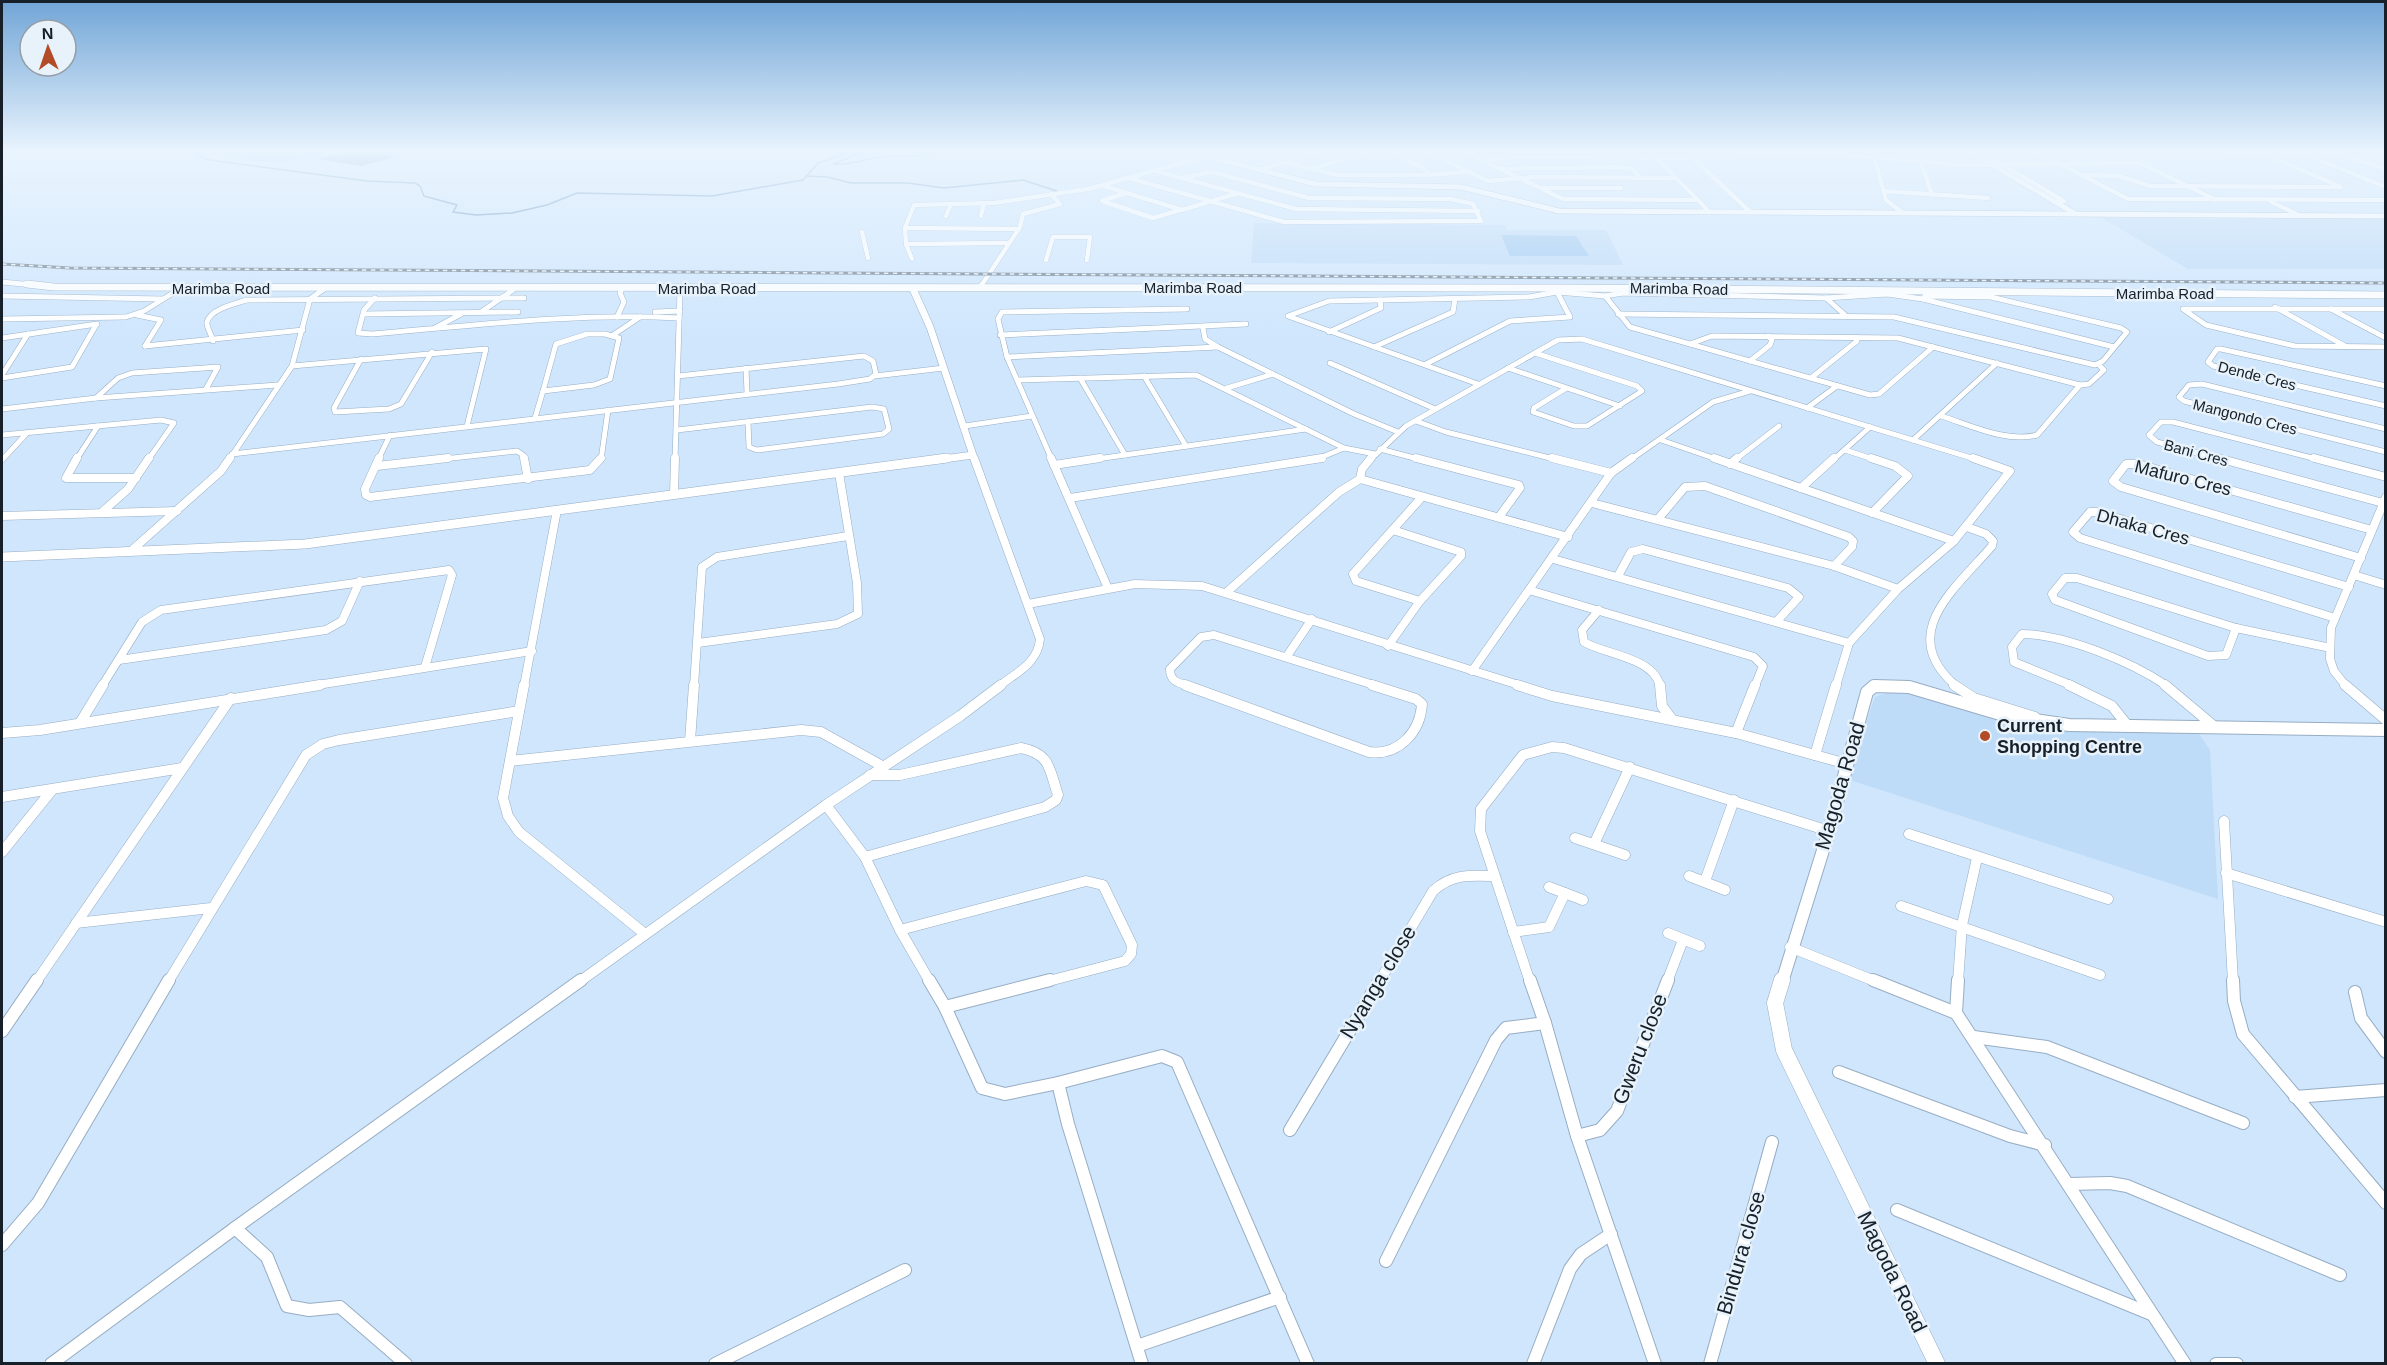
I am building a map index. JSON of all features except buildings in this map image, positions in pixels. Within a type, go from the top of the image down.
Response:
[{"type":"street","points":[[910,216],[905,228],[906,244],[912,259]]},
{"type":"street","points":[[980,288],[1019,229],[1024,216]]},
{"type":"street","points":[[1146,216],[1153,218],[1161,216]]},
{"type":"street","points":[[1264,216],[1289,222],[1472,223],[1481,221],[1479,216]]},
{"type":"street","points":[[2359,216],[2385,216]]},
{"type":"street","points":[[905,228],[1019,229]]},
{"type":"street","points":[[862,232],[868,258]]},
{"type":"street","points":[[1046,260],[1053,237],[1090,237],[1088,260]]},
{"type":"street","points":[[906,244],[1009,243]]},
{"type":"street","name":"Marimba Road","points":[[2,282],[54,287],[324,289],[980,288],[2385,295]]},
{"type":"street","points":[[136,315],[181,288]]},
{"type":"street","points":[[132,550],[221,471],[292,366],[310,298],[324,289]]},
{"type":"street","points":[[617,317],[624,302],[620,293],[622,289]]},
{"type":"street","points":[[674,494],[680,289]]},
{"type":"street","points":[[51,1364],[235,1228],[645,934],[826,805],[960,716],[1032,661],[1039,651],[1040,639],[944,368],[913,289]]},
{"type":"street","points":[[481,312],[513,290]]},
{"type":"street","points":[[1426,364],[1510,321],[1568,318],[1570,315],[1558,290]]},
{"type":"street","points":[[1478,384],[1288,316],[1329,301],[1529,297],[1558,290],[1605,296],[1720,294],[1826,298],[1851,295],[1908,296],[2114,347]]},
{"type":"street","points":[[2,296],[32,299],[164,299]]},
{"type":"street","points":[[1605,296],[1630,327],[1837,386],[1877,395],[1933,347]]},
{"type":"street","points":[[1923,300],[1925,296],[1992,297],[2125,330],[2127,332],[2099,365]]},
{"type":"street","points":[[375,298],[364,310],[358,333],[432,330],[519,321],[640,316],[658,312],[679,315]]},
{"type":"street","points":[[213,341],[207,323],[208,319],[234,303],[247,300],[524,298]]},
{"type":"street","points":[[1826,298],[1845,315]]},
{"type":"street","points":[[1374,348],[1453,312],[1456,308],[1455,299]]},
{"type":"street","points":[[1329,332],[1381,308],[1380,300]]},
{"type":"street","points":[[2385,309],[2328,307],[2187,307],[2183,309],[2206,325],[2295,346],[2385,347]]},
{"type":"street","points":[[2275,307],[2346,347]]},
{"type":"street","points":[[2328,307],[2385,338]]},
{"type":"street","points":[[1107,586],[1007,357],[998,320],[1002,312],[1187,309]]},
{"type":"street","points":[[364,314],[518,312]]},
{"type":"street","points":[[432,330],[462,313]]},
{"type":"street","points":[[1618,314],[1845,315],[1902,318],[2099,365],[2104,370],[2090,384],[2080,386],[1898,338],[1704,337],[1690,344]]},
{"type":"street","points":[[2,319],[101,318],[136,315],[161,320],[145,346],[213,341],[303,330]]},
{"type":"street","points":[[535,418],[558,342],[613,334],[640,316]]},
{"type":"street","points":[[2,376],[72,367],[101,318]]},
{"type":"street","points":[[2,325],[14,319]]},
{"type":"street","points":[[1000,335],[1203,328],[1246,324]]},
{"type":"street","points":[[2,338],[96,325]]},
{"type":"street","points":[[1203,328],[1206,339],[1218,347],[1354,414],[1398,432]]},
{"type":"street","points":[[2,376],[28,334]]},
{"type":"street","points":[[542,391],[594,385],[610,379],[619,339],[613,334]]},
{"type":"street","points":[[1750,361],[1770,345],[1772,340],[1768,336]]},
{"type":"street","points":[[1812,378],[1857,341],[1856,337]]},
{"type":"street","points":[[1360,480],[1362,469],[1377,451],[1398,432],[1433,408],[1561,338],[1578,339],[2006,468],[2010,471],[1967,527],[1954,541],[1898,588],[1849,643],[1815,755]]},
{"type":"street","points":[[1007,357],[1218,347]]},
{"type":"street","points":[[292,366],[475,348],[487,351],[468,426]]},
{"type":"street","name":"Dende Cres","points":[[2385,386],[2221,349],[2217,349],[2208,362],[2213,366],[2385,406]]},
{"type":"street","points":[[361,359],[334,408],[335,412],[389,409],[401,404],[432,352]]},
{"type":"street","points":[[1535,353],[1640,388],[1640,394],[1582,427],[1533,412],[1534,408],[1565,389]]},
{"type":"street","points":[[678,376],[864,357],[873,361],[875,376]]},
{"type":"street","points":[[1330,363],[1433,408]]},
{"type":"street","points":[[1913,440],[1997,363]]},
{"type":"street","points":[[96,398],[118,378],[132,373],[218,367],[206,389]]},
{"type":"street","points":[[232,454],[855,382],[875,376],[944,368]]},
{"type":"street","points":[[1508,368],[1620,406]]},
{"type":"street","points":[[746,369],[747,393]]},
{"type":"street","points":[[1227,388],[1273,374]]},
{"type":"street","points":[[1144,375],[1186,446]]},
{"type":"street","points":[[1018,380],[1196,375],[1227,388],[1344,448],[1377,451],[1519,485],[1520,488],[1499,517]]},
{"type":"street","points":[[1080,378],[1125,455]]},
{"type":"street","name":"Mangondo Cres","points":[[2385,429],[2202,384],[2189,385],[2179,397],[2184,401],[2385,452]]},
{"type":"street","points":[[2,409],[96,398],[277,385]]},
{"type":"street","points":[[1807,408],[1837,386]]},
{"type":"street","points":[[1941,416],[2015,437],[2031,438],[2037,435],[2080,386]]},
{"type":"street","points":[[1472,671],[1553,559],[1611,473],[1713,402],[1737,393],[1753,391]]},
{"type":"street","points":[[677,430],[877,407],[884,409],[889,429],[883,434],[757,450],[749,447],[748,422]]},
{"type":"street","points":[[390,435],[364,489],[366,495],[370,497],[583,472],[598,464],[608,410]]},
{"type":"street","points":[[965,426],[1032,416]]},
{"type":"street","points":[[2,435],[161,420],[174,423],[123,494],[101,513]]},
{"type":"street","points":[[1416,421],[1446,432],[1611,473]]},
{"type":"street","name":"Bani Cres","points":[[2384,500],[2157,442],[2149,435],[2161,422],[2173,422],[2385,477]]},
{"type":"street","points":[[99,426],[67,473],[66,478],[75,480],[136,477]]},
{"type":"street","points":[[1730,464],[1779,426]]},
{"type":"street","points":[[1801,488],[1870,427]]},
{"type":"street","points":[[1054,465],[1306,429]]},
{"type":"street","points":[[2,460],[27,433]]},
{"type":"street","points":[[1661,440],[1954,541]]},
{"type":"street","points":[[1070,498],[1321,459],[1344,448]]},
{"type":"street","points":[[1845,450],[1895,466],[1908,476],[1872,513]]},
{"type":"street","points":[[376,466],[517,451],[523,455],[528,479]]},
{"type":"street","points":[[2,558],[132,550],[305,544],[974,455]]},
{"type":"street","name":"Mafuro Cres","points":[[2361,558],[2121,487],[2113,481],[2126,464],[2138,464],[2372,530]]},
{"type":"street","points":[[698,643],[837,624],[858,614],[857,583],[839,473]]},
{"type":"street","points":[[1227,592],[1339,492],[1360,480],[1568,537]]},
{"type":"street","points":[[1658,519],[1685,487],[1705,486],[1849,537],[1852,547],[1834,566]]},
{"type":"street","points":[[1420,601],[1353,578],[1353,574],[1422,497]]},
{"type":"street","points":[[2384,500],[2381,518],[2372,530],[2335,618],[2326,647],[2327,656],[2336,675],[2385,720]]},
{"type":"street","points":[[1592,503],[1834,566],[1898,588]]},
{"type":"street","points":[[557,510],[503,798],[508,816],[519,832],[645,934]]},
{"type":"street","points":[[2,516],[177,511]]},
{"type":"street","name":"Dhaka Cres","points":[[2335,618],[2080,538],[2073,532],[2090,512],[2097,512],[2349,586]]},
{"type":"street","points":[[1967,527],[1986,534],[1993,542],[1992,546],[1935,614],[1928,633],[1930,651],[1940,670],[1963,692],[1977,699],[2021,710],[2038,722]]},
{"type":"street","points":[[1388,646],[1420,601],[1461,556],[1461,552],[1393,530]]},
{"type":"street","points":[[690,741],[702,567],[717,557],[848,536]]},
{"type":"street","points":[[1618,576],[1631,552],[1643,549],[1778,585],[1793,590],[1799,597],[1778,621]]},
{"type":"street","points":[[1553,559],[1849,643]]},
{"type":"street","points":[[80,723],[142,622],[160,610],[436,570],[451,572],[425,667]]},
{"type":"street","points":[[2354,575],[2385,585]]},
{"type":"street","points":[[2236,628],[2226,655],[2208,656],[2070,607],[2055,600],[2052,594],[2063,579],[2077,578],[2236,628],[2326,647]]},
{"type":"street","points":[[119,660],[326,630],[342,621],[360,581]]},
{"type":"street","points":[[1028,604],[1107,586],[1172,581],[1227,592],[1388,646],[1552,696],[1671,718],[1736,733],[1847,764]]},
{"type":"street","points":[[1529,590],[1748,654],[1760,661],[1763,666],[1736,733]]},
{"type":"street","points":[[1599,610],[1582,630],[1584,642],[1600,652],[1636,663],[1656,676],[1661,709],[1671,718]]},
{"type":"street","points":[[1287,656],[1311,619]]},
{"type":"street","points":[[2128,726],[2112,706],[2098,697],[2014,662],[2010,654],[2011,646],[2022,634],[2042,634],[2138,671],[2166,687],[2216,727]]},
{"type":"street","points":[[1208,635],[1287,656],[1416,699],[1422,704],[1423,713],[1401,745],[1391,752],[1369,752],[1174,681],[1170,676],[1170,669],[1201,637],[1208,635]]},
{"type":"street","points":[[2,733],[80,723],[532,651]]},
{"type":"street","name":"Magoda Road","points":[[1936,1364],[1784,1050],[1775,1003],[1790,947],[1829,831],[1867,692],[1874,686],[1909,687],[2007,716],[2069,725],[2385,730]]},
{"type":"street","points":[[2,1031],[231,698]]},
{"type":"street","points":[[2,1245],[14,1234],[38,1203],[210,908],[306,755],[313,749],[339,740],[519,711]]},
{"type":"street","points":[[510,762],[801,730],[821,732],[884,766]]},
{"type":"street","points":[[865,857],[1045,807],[1056,800],[1058,795],[1045,757],[1036,751],[1021,748],[903,775],[880,778],[870,775]]},
{"type":"street","points":[[1655,1364],[1577,1136],[1545,1023],[1493,876],[1480,831],[1481,809],[1523,755],[1536,750],[1564,748],[1829,831]]},
{"type":"street","points":[[1594,844],[1630,767]]},
{"type":"street","points":[[2,797],[182,768]]},
{"type":"street","points":[[2,852],[52,790]]},
{"type":"street","points":[[1705,881],[1734,800]]},
{"type":"street","points":[[826,805],[865,857],[900,930],[945,1007],[982,1088],[1005,1094],[1162,1056],[1170,1057],[1178,1062],[1308,1364]]},
{"type":"street","points":[[2224,821],[2234,1001],[2243,1034],[2385,1203]]},
{"type":"street","points":[[1909,834],[2108,899]]},
{"type":"street","points":[[1575,838],[1625,855]]},
{"type":"street","points":[[1956,1013],[1962,925],[1977,858]]},
{"type":"street","points":[[2226,873],[2385,922]]},
{"type":"street","name":"Nyanga close","points":[[1290,1130],[1433,891],[1444,879],[1467,875],[1493,876]]},
{"type":"street","points":[[1689,876],[1725,890]]},
{"type":"street","points":[[900,930],[1086,881],[1103,885],[1132,945],[1131,954],[1125,962],[945,1007]]},
{"type":"street","points":[[1549,887],[1583,900]]},
{"type":"street","points":[[1513,932],[1549,927],[1565,893]]},
{"type":"street","points":[[1901,906],[1962,925],[2100,975]]},
{"type":"street","points":[[76,923],[210,908]]},
{"type":"street","points":[[1668,933],[1700,946]]},
{"type":"street","name":"Gweru close","points":[[1577,1136],[1594,1136],[1604,1129],[1617,1111],[1683,940]]},
{"type":"street","points":[[1790,947],[1956,1013],[2045,1145],[2185,1364]]},
{"type":"street","points":[[2355,992],[2361,1018],[2385,1052]]},
{"type":"street","points":[[1386,1261],[1496,1040],[1506,1028],[1545,1023]]},
{"type":"street","points":[[1974,1037],[2047,1047],[2243,1123]]},
{"type":"street","points":[[1839,1072],[2010,1136],[2045,1145]]},
{"type":"street","points":[[1058,1083],[1068,1124],[1142,1364]]},
{"type":"street","points":[[2295,1097],[2385,1090]]},
{"type":"street","name":"Bindura close","points":[[1710,1364],[1772,1142]]},
{"type":"street","points":[[2069,1184],[2110,1183],[2127,1186],[2340,1275]]},
{"type":"street","points":[[1897,1210],[2152,1314]]},
{"type":"street","points":[[235,1228],[267,1257],[287,1306],[309,1310],[340,1307],[406,1364]]},
{"type":"street","points":[[1533,1364],[1570,1269],[1581,1254],[1611,1234]]},
{"type":"street","points":[[714,1364],[905,1270]]},
{"type":"street","points":[[1137,1346],[1280,1297]]},
{"type":"street","points":[[2216,1364],[2237,1364]]},
{"type":"shaded area","points":[[2102,218],[2385,219],[2385,269],[2188,269]]},
{"type":"shaded area","points":[[1254,223],[1505,225],[1507,230],[1606,230],[1623,265],[1251,263]]},
{"type":"shaded area","points":[[1501,235],[1576,236],[1589,256],[1510,256]]},
{"type":"shaded area","points":[[1889,692],[1912,694],[2064,729],[2199,734],[2210,750],[2218,899],[1847,779],[1875,697]]},
{"type":"railway","points":[[2,264],[70,268],[2386,283]]},
{"type":"place","name":"Current Shopping Centre","points":[[1985,736]]}]
